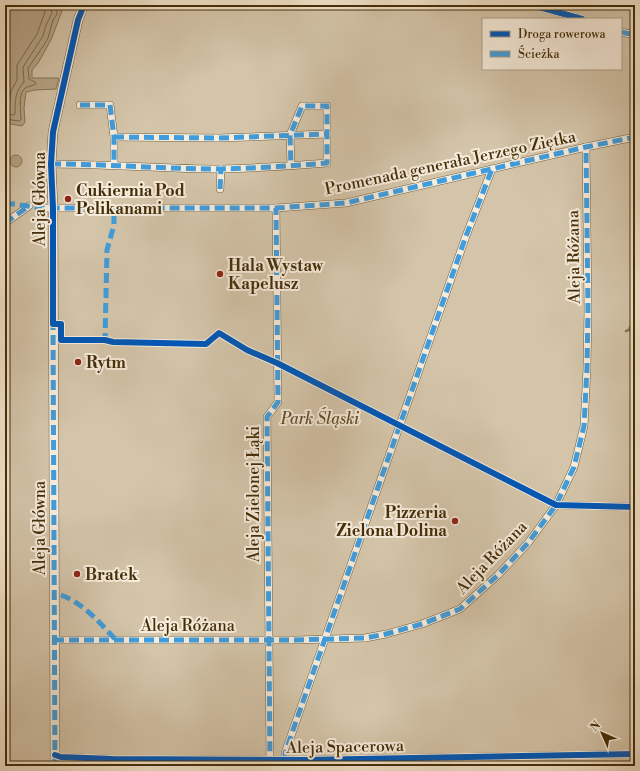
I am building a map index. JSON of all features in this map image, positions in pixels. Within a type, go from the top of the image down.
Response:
[{"type":"street","name":"Aleja Główna","points":[[54,766],[54,640],[48,179],[51,164],[48,149],[62,95],[78,20],[84,5]]},
{"type":"street","points":[[532,5],[579,18]]},
{"type":"street","points":[[555,5],[566,14]]},
{"type":"street","points":[[622,32],[635,35]]},
{"type":"street","points":[[80,105],[110,105],[114,136],[114,165]]},
{"type":"street","points":[[114,136],[220,138],[290,135],[327,134],[327,106],[302,106],[290,135],[291,165]]},
{"type":"street","name":"Promenada generała Jerzego Ziętka","points":[[51,164],[221,169],[327,163],[327,134]]},
{"type":"street","name":"Promenada generała Jerzego Ziętka","points":[[49,208],[276,208],[313,206],[346,202],[635,137]]},
{"type":"street","name":"Aleja Różana","points":[[54,640],[325,640],[349,639],[386,634],[422,624],[460,609],[498,575],[528,543],[556,505],[574,467],[584,426],[588,309],[586,147]]},
{"type":"street","points":[[220,189],[221,169]]},
{"type":"street","points":[[285,760],[285,753],[466,236],[492,169]]},
{"type":"street","points":[[5,223],[29,206]]},
{"type":"street","name":"Aleja Zielonej Łąki","points":[[269,763],[267,417],[278,402],[276,208]]},
{"type":"street","points":[[556,505],[635,507]]},
{"type":"street","name":"Aleja Spacerowa","points":[[55,755],[61,757],[269,763],[285,760],[635,754]]},
{"type":"green space","name":"Park Śląski","points":[[5,5],[635,5],[635,766],[5,766]]},
{"type":"water","points":[[5,5],[59,5],[62,11],[51,40],[38,63],[32,70],[32,78],[59,78],[56,89],[26,92],[24,108],[25,122],[22,126],[5,123]]},
{"type":"water","points":[[14,155],[18,155],[22,161],[18,167],[14,167],[10,163],[10,159]]},
{"type":"waterway","points":[[626,331],[629,330],[633,321],[635,321]]},
{"type":"marked path","points":[[622,32],[635,35]]},
{"type":"marked path","points":[[80,105],[110,105],[114,137],[114,165]]},
{"type":"marked path","points":[[51,164],[221,169],[327,163],[327,106],[302,106],[290,135],[291,165]]},
{"type":"marked path","points":[[114,137],[219,138],[327,134]]},
{"type":"marked path","points":[[5,203],[43,208],[276,208],[346,203],[635,137]]},
{"type":"marked path","points":[[54,640],[296,640],[365,638],[422,624],[460,609],[498,575],[528,543],[556,505],[574,467],[584,426],[588,309],[586,147]]},
{"type":"marked path","points":[[220,189],[221,169]]},
{"type":"marked path","points":[[285,760],[285,753],[466,236],[492,169]]},
{"type":"marked path","points":[[5,223],[29,206]]},
{"type":"marked path","points":[[102,340],[105,340],[107,250],[114,225],[114,208]]},
{"type":"marked path","points":[[268,766],[270,760],[267,417],[278,402],[276,208]]},
{"type":"marked path","points":[[53,320],[55,766]]},
{"type":"marked path","points":[[61,595],[69,598],[84,608],[115,639]]},
{"type":"cycle path","points":[[84,5],[78,20],[53,132],[51,164],[53,208],[53,324],[61,324],[61,340],[105,340],[113,342],[206,344],[219,333],[247,350],[277,363],[556,505],[635,507]]},
{"type":"cycle path","points":[[532,5],[578,18]]},
{"type":"cycle path","points":[[55,755],[61,757],[113,759],[304,760],[635,754]]},
{"type":"place","name":"Cukiernia Pod Pelikanami","points":[[68,199]]},
{"type":"place","name":"Hala Wystaw Kapelusz","points":[[220,274]]},
{"type":"place","name":"Rytm","points":[[78,362]]},
{"type":"place","name":"Pizzeria Zielona Dolina","points":[[455,521]]},
{"type":"place","name":"Bratek","points":[[77,574]]}]
